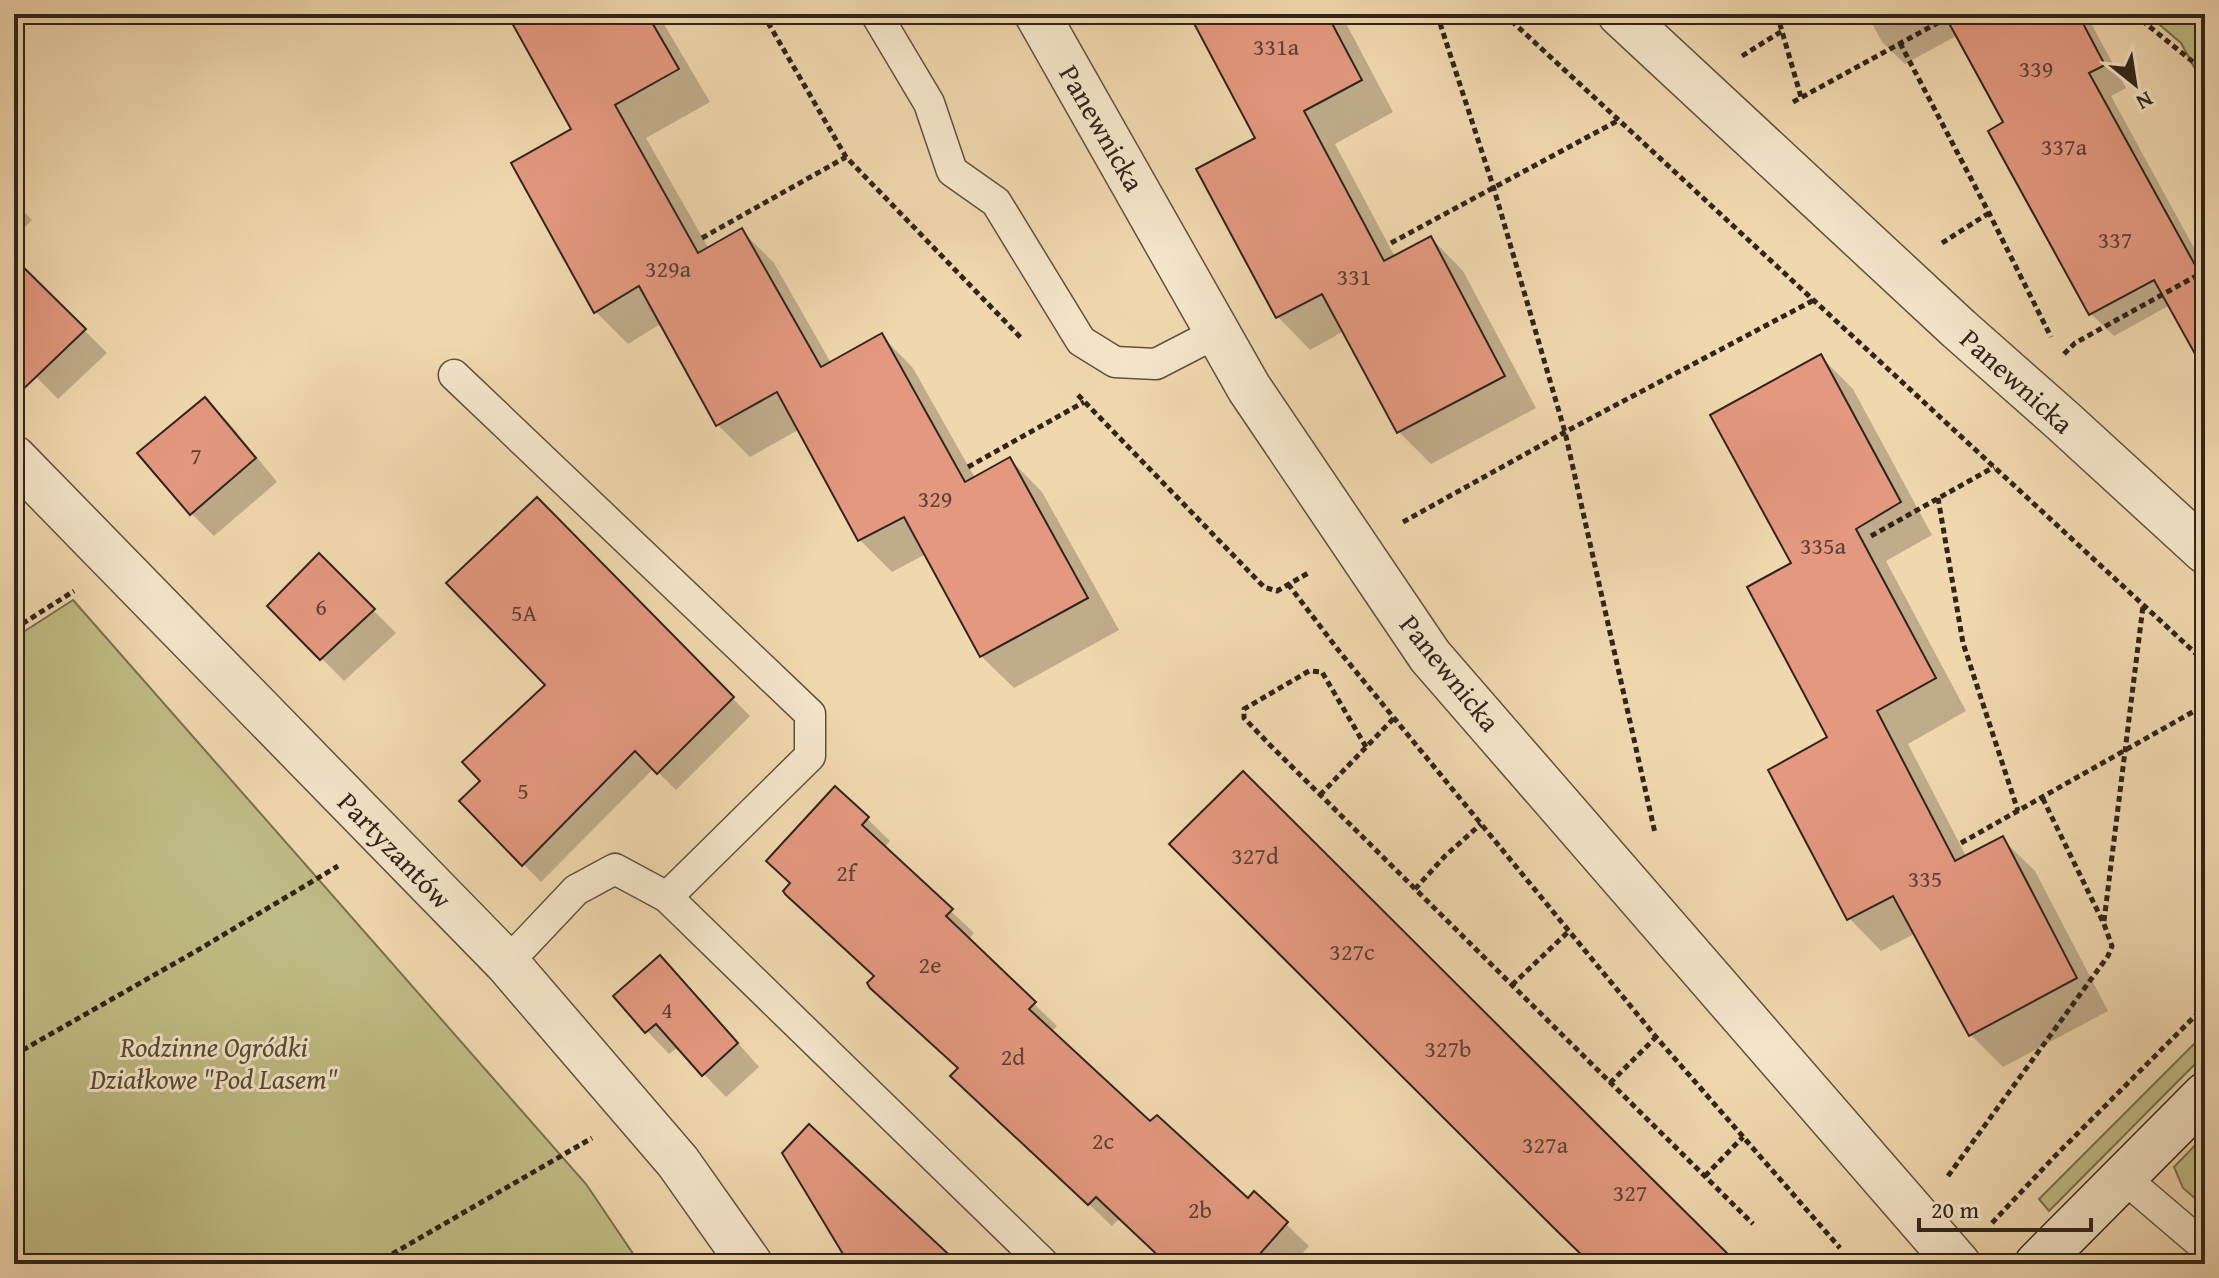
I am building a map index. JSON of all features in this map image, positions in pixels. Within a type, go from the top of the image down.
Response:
[{"type":"street","name":"Panewnicka","points":[[1037,14],[1249,388],[1430,656],[1956,1263]]},
{"type":"street","name":"Panewnicka","points":[[1620,14],[1947,318],[2205,551]]},
{"type":"street","name":"Partyzantów","points":[[14,458],[507,963],[678,1162],[750,1264]]},
{"type":"street","points":[[2037,1264],[2205,1095]]},
{"type":"lane","points":[[876,14],[929,103],[952,171],[996,202],[1081,341],[1115,362],[1156,364],[1218,332]]},
{"type":"lane","points":[[454,375],[810,714],[810,756],[667,897]]},
{"type":"lane","points":[[507,963],[576,890],[615,869],[667,897],[1044,1264]]},
{"type":"lane","points":[[2123,1177],[2205,1247]]},
{"type":"path","points":[[1437,14],[1494,189],[1565,432],[1658,846]]},
{"type":"path","points":[[1504,14],[2205,662]]},
{"type":"path","points":[[1777,14],[1801,97]]},
{"type":"path","points":[[1789,105],[1954,14]]},
{"type":"path","points":[[2134,14],[2204,71]]},
{"type":"path","points":[[1736,59],[1782,31]]},
{"type":"path","points":[[1900,43],[2061,357],[2075,343],[2205,271]]},
{"type":"path","points":[[1391,243],[1619,120]]},
{"type":"path","points":[[702,238],[846,157]]},
{"type":"path","points":[[1940,244],[1989,213]]},
{"type":"path","points":[[1395,526],[1814,300]]},
{"type":"path","points":[[968,467],[1084,402]]},
{"type":"path","points":[[1871,536],[1994,467]]},
{"type":"path","points":[[1938,498],[1963,643],[2018,811]]},
{"type":"path","points":[[14,629],[117,563]]},
{"type":"path","points":[[1288,584],[1339,651],[1656,1037],[1840,1248]]},
{"type":"path","points":[[2104,924],[2143,605]]},
{"type":"path","points":[[1366,747],[1322,672],[1309,671],[1244,709],[1244,718],[1320,795],[1753,1224]]},
{"type":"path","points":[[1961,843],[2205,705]]},
{"type":"path","points":[[1320,795],[1394,718]]},
{"type":"path","points":[[1945,1181],[2108,956],[2112,946],[2042,797]]},
{"type":"path","points":[[1415,889],[1445,856],[1481,824]]},
{"type":"path","points":[[14,1055],[198,950],[384,838]]},
{"type":"path","points":[[1512,985],[1569,931]]},
{"type":"path","points":[[1956,1263],[2055,1156],[2205,1006]]},
{"type":"path","points":[[1610,1083],[1656,1037]]},
{"type":"path","points":[[375,1264],[636,1113]]},
{"type":"path","points":[[1705,1176],[1744,1136]]},
{"type":"green space","points":[[2147,14],[2205,14],[2205,87],[2181,43]]},
{"type":"green space","name":"Rodzinne Ogródki Działkowe \"Pod Lasem\"","points":[[73,600],[586,1184],[640,1264],[14,1264],[14,638]]},
{"type":"green space","points":[[2205,1033],[2205,1054],[2049,1211],[2039,1199]]},
{"type":"green space","points":[[2205,1135],[2205,1207],[2183,1188],[2174,1167]]},
{"type":"building","points":[[507,14],[647,14],[679,69],[615,105],[698,253],[742,228],[821,367],[882,333],[965,482],[1010,457],[1088,598],[980,657],[904,517],[858,541],[777,392],[716,426],[639,286],[594,313],[511,163],[571,129]]},
{"type":"building","points":[[1189,14],[1327,14],[1362,80],[1304,111],[1384,261],[1431,236],[1505,376],[1397,433],[1322,294],[1276,318],[1196,169],[1255,138]]},
{"type":"building","points":[[1944,14],[2078,14],[2105,65],[2089,73],[2205,283],[2205,372],[2154,280],[2089,315],[1988,131],[2003,122]]},
{"type":"building","points":[[14,258],[86,329],[14,398]]},
{"type":"building","points":[[1821,354],[1901,502],[1856,529],[1936,678],[1877,711],[1955,861],[2003,836],[2077,978],[1969,1036],[1893,896],[1847,920],[1768,770],[1827,737],[1747,587],[1791,563],[1710,415]]},
{"type":"building","points":[[205,397],[256,458],[190,515],[137,453]]},
{"type":"building","points":[[537,497],[734,697],[657,774],[635,751],[522,866],[459,801],[480,781],[462,762],[545,685],[446,583]]},
{"type":"building","points":[[319,553],[375,609],[320,660],[267,606]]},
{"type":"building","points":[[1243,771],[1738,1264],[1591,1264],[1556,1230],[1169,844]]},
{"type":"building","points":[[835,786],[869,817],[862,825],[953,909],[946,916],[1036,1002],[1029,1009],[1150,1121],[1157,1115],[1248,1198],[1254,1191],[1288,1222],[1251,1264],[1167,1264],[1096,1197],[1088,1205],[950,1076],[958,1068],[870,988],[867,983],[874,976],[786,895],[783,891],[790,883],[766,861]]},
{"type":"building","points":[[660,955],[738,1043],[702,1076],[656,1024],[645,1033],[613,996]]},
{"type":"building","points":[[809,1124],[959,1264],[849,1264],[782,1153]]}]
